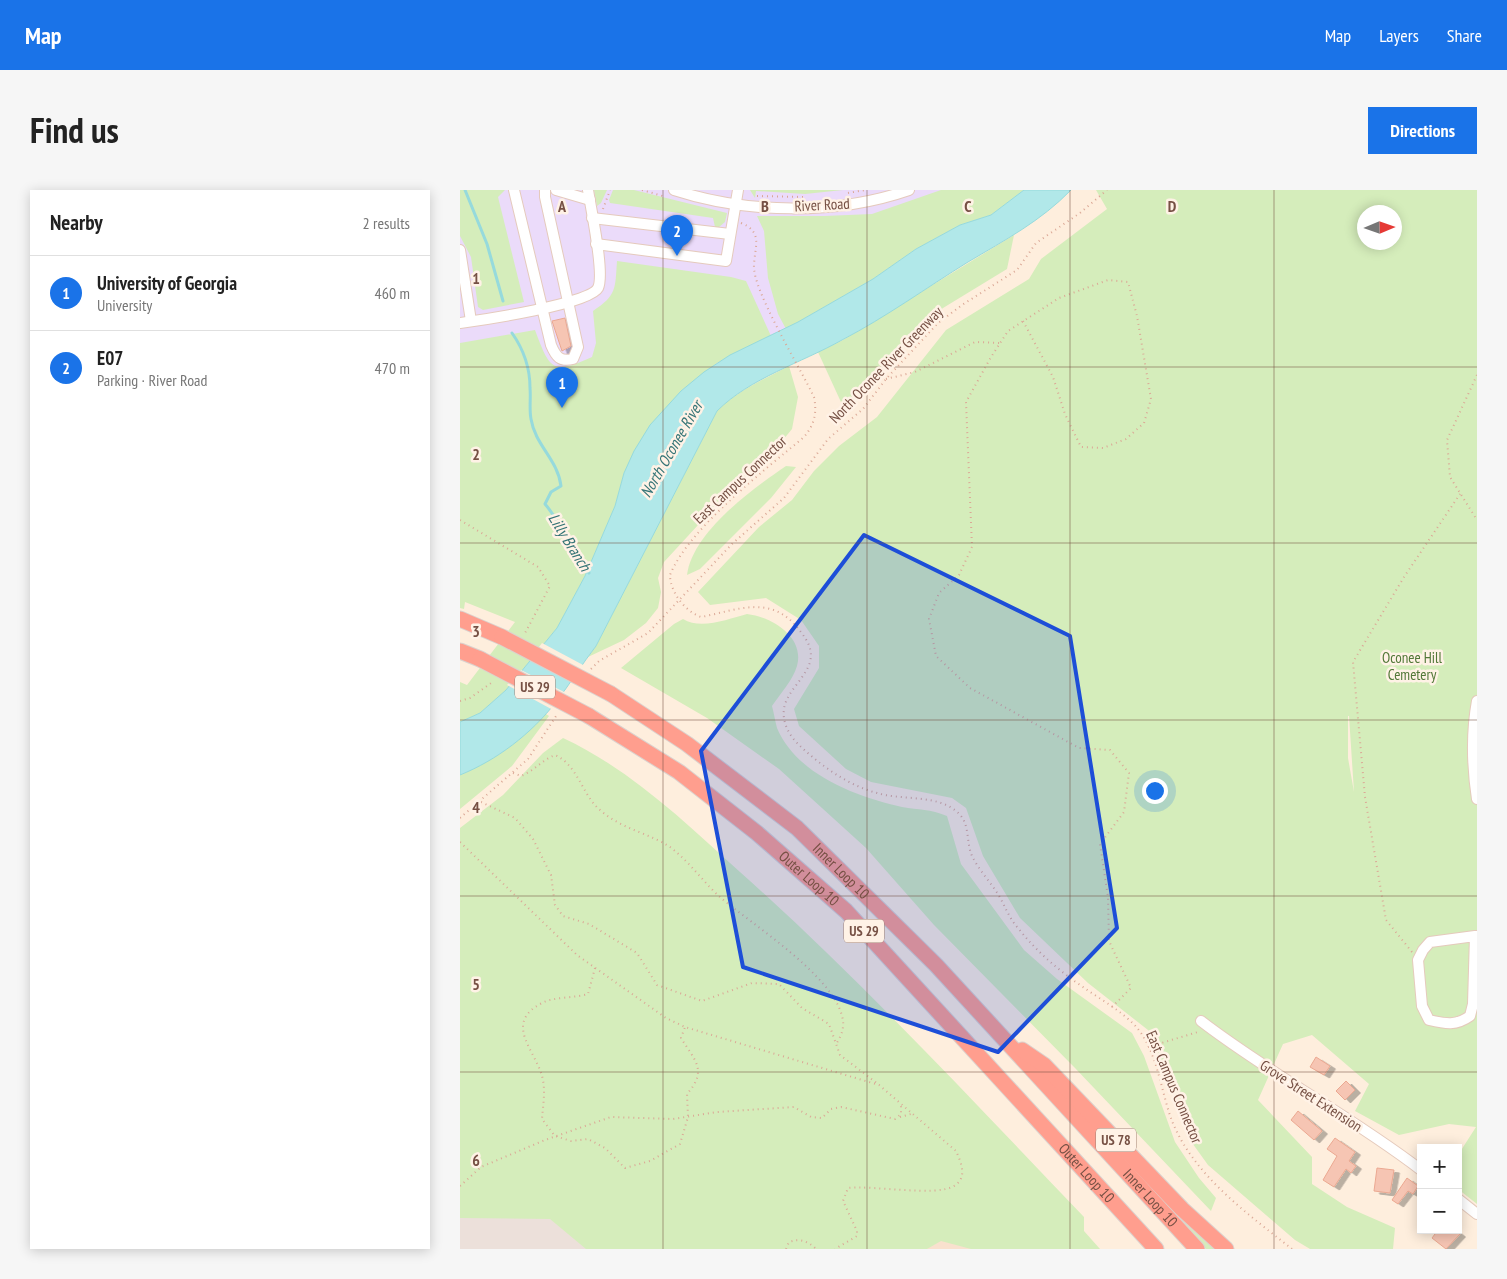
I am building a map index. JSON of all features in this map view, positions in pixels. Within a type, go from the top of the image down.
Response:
[{"type":"highway","name":"Inner Loop 10","points":[[460,619],[502,637],[611,694],[694,749],[797,828],[892,919],[1197,1249]]},
{"type":"highway","name":"Outer Loop 10","points":[[460,650],[590,716],[679,772],[757,833],[846,911],[1148,1243],[1156,1249]]},
{"type":"highway","name":"US 78","points":[[1002,1036],[1044,1064],[1182,1209],[1226,1249]]},
{"type":"street","points":[[514,190],[555,355],[560,360],[566,361],[573,359],[578,347],[544,197],[545,190]]},
{"type":"street","points":[[460,323],[568,303],[593,294],[599,287],[601,271],[589,195],[556,190]]},
{"type":"street","name":"River Road","points":[[674,190],[736,203],[791,207],[835,206],[866,202],[910,190]]},
{"type":"street","points":[[596,244],[726,261],[738,190]]},
{"type":"street","points":[[592,218],[730,234]]},
{"type":"street","points":[[460,250],[463,294],[471,321]]},
{"type":"street","points":[[1477,701],[1473,725],[1472,772],[1477,799]]},
{"type":"street","points":[[1476,936],[1473,1004],[1470,1016],[1460,1023],[1444,1024],[1429,1020],[1422,1006],[1418,960],[1430,942],[1476,936]]},
{"type":"street","name":"Grove Street Extension","points":[[1201,1021],[1233,1046],[1327,1105],[1417,1167]]},
{"type":"street","points":[[1462,1202],[1477,1214]]},
{"type":"path","points":[[602,212],[610,190]]},
{"type":"path","points":[[845,194],[865,190]]},
{"type":"path","name":"North Oconee River Greenway","points":[[680,601],[746,531],[784,498],[816,454],[862,409],[886,379],[938,323],[956,308],[1017,270],[1036,243],[1080,213],[1106,190]]},
{"type":"path","points":[[757,198],[757,194],[811,198]]},
{"type":"path","name":"East Campus Connector","points":[[743,224],[749,226],[756,235],[754,267],[758,287],[814,397],[816,409],[813,424],[804,437],[739,493],[706,526],[674,565],[670,574],[670,584],[680,601],[691,612],[701,617],[759,606],[768,608],[797,627],[811,649],[810,661],[804,676],[784,705],[783,713],[789,734],[813,756],[850,783],[877,794],[938,803],[956,811],[964,822],[973,859],[1018,928],[1050,963],[1112,1007],[1138,1029],[1148,1047],[1173,1122],[1192,1158],[1222,1191],[1292,1249]]},
{"type":"path","points":[[1023,321],[1053,377],[1065,414],[1081,447],[1103,448],[1126,439],[1144,423],[1151,399],[1128,282],[1108,280],[1059,298],[1023,321],[1008,331],[966,402],[972,547],[959,575],[939,593],[929,619],[936,656],[970,688],[1079,748],[1110,750],[1129,773],[1124,812],[1100,844],[1108,897],[1109,941],[1131,988],[1112,1007]]},
{"type":"path","points":[[886,379],[915,372],[975,342],[1000,343]]},
{"type":"path","points":[[1477,375],[1447,440],[1450,476],[1477,520]]},
{"type":"path","points":[[1418,960],[1386,920],[1365,797],[1353,662],[1404,577],[1460,494]]},
{"type":"path","points":[[460,520],[538,567],[550,586],[524,636]]},
{"type":"path","points":[[460,701],[470,698],[493,684],[498,676]]},
{"type":"path","points":[[513,773],[521,776],[531,772],[545,759],[555,755],[561,758],[580,779],[598,809],[630,830],[668,846],[686,860],[709,887],[807,966],[831,995],[842,1015],[843,1033],[836,1044]]},
{"type":"path","points":[[481,802],[515,818],[533,839],[551,875],[555,905],[563,916],[589,924],[637,953],[657,985],[702,1002],[752,983],[779,984],[802,1008],[829,1024],[840,1055],[879,1085],[956,1151],[963,1165],[962,1176],[955,1186],[944,1189],[899,1190],[848,1188],[843,1201],[857,1231],[857,1236],[835,1249]]},
{"type":"path","points":[[460,842],[577,955],[666,1018],[685,1027],[879,1085]]},
{"type":"path","points":[[595,968],[588,994],[542,1002],[527,1015],[522,1026],[525,1040],[542,1076],[544,1096],[542,1119],[555,1136],[570,1141],[588,1140],[605,1148],[625,1168],[650,1160],[680,1144],[688,1117],[687,1094],[697,1082],[699,1065],[681,1038],[685,1027]]},
{"type":"path","points":[[1148,1047],[1210,1028]]},
{"type":"path","points":[[900,1104],[902,1111],[900,1118]]},
{"type":"path","points":[[460,1186],[481,1167],[555,1136],[611,1117],[673,1119],[717,1112],[794,1107],[811,1117],[822,1118],[832,1109],[841,1107],[895,1119],[913,1114]]},
{"type":"path","points":[[786,1249],[789,1242],[795,1240],[809,1242],[816,1249]]},
{"type":"highlighted area","points":[[864,535],[1070,636],[1117,928],[998,1052],[743,967],[701,751]]},
{"type":"shaded area","points":[[460,190],[1024,190],[991,215],[960,225],[916,249],[873,279],[798,322],[757,342],[460,593]]},
{"type":"shaded area","points":[[460,1204],[557,1204],[623,1249],[460,1249]]},
{"type":"shaded area","points":[[961,1230],[1014,1249],[904,1249]]},
{"type":"green space","points":[[460,190],[505,190],[498,197],[524,302],[483,310],[478,307],[471,257],[460,236]]},
{"type":"green space","points":[[594,190],[607,190],[601,203],[597,206]]},
{"type":"green space","points":[[613,190],[634,190],[727,213],[725,222],[719,227],[715,227],[713,218],[610,203],[609,200]]},
{"type":"green space","points":[[750,190],[843,190],[805,194],[756,191],[755,198]]},
{"type":"green space","points":[[941,190],[1024,190],[991,215],[960,225],[916,249],[873,279],[786,329],[778,314],[768,278],[764,231],[757,216],[872,214]]},
{"type":"green space","name":"Oconee Hill Cemetery","points":[[1096,190],[1477,190],[1477,1204],[1462,1192],[1462,1149],[1476,1127],[1449,1124],[1399,1135],[1355,1111],[1369,1084],[1312,1035],[1283,1044],[1258,1100],[1312,1157],[1312,1184],[1347,1207],[1395,1228],[1393,1249],[1310,1249],[1295,1240],[1208,1165],[1190,1140],[1148,1030],[1088,983],[1020,918],[983,856],[966,808],[952,798],[871,782],[846,769],[799,726],[794,709],[819,668],[819,646],[801,620],[766,598],[710,605],[698,592],[759,527],[792,500],[814,471],[839,446],[877,417],[946,330],[1029,279],[1041,259],[1107,209]],"holes":[[[1349,716],[1354,792],[1348,758]]]},
{"type":"green space","points":[[1014,235],[1007,269],[943,308],[914,332],[846,413],[818,352],[843,340]]},
{"type":"green space","points":[[617,261],[731,277],[746,281],[771,336],[717,363],[681,391],[624,473],[615,506],[585,576],[557,628],[506,690],[480,713],[460,722],[460,682],[467,685],[515,622],[465,602],[464,609],[460,608],[460,343],[535,330],[545,354],[554,365],[560,367],[568,366],[592,357],[596,343],[593,311],[611,296],[615,285]]},
{"type":"green space","points":[[789,366],[798,397],[792,429],[765,462],[722,499],[664,562],[658,578],[661,592],[658,608],[646,623],[624,640],[588,657],[596,646],[717,411],[742,391]]},
{"type":"green space","points":[[786,466],[796,467],[771,498],[700,569],[687,575],[691,559],[700,543],[712,528],[741,500]]},
{"type":"green space","points":[[747,614],[776,624],[784,630],[796,646],[798,656],[795,671],[772,706],[777,728],[786,744],[813,771],[848,790],[885,803],[947,816],[961,864],[1024,950],[1057,979],[1132,1033],[1144,1056],[1175,1142],[1199,1178],[1216,1198],[1211,1211],[1075,1068],[934,925],[866,848],[779,769],[707,718],[621,668],[674,624],[683,619],[698,624],[706,624]]},
{"type":"green space","points":[[546,714],[549,716],[512,766],[460,809],[460,775],[500,754]]},
{"type":"green space","points":[[563,738],[611,765],[656,798],[720,853],[785,913],[915,1041],[1084,1217],[1084,1231],[1100,1249],[971,1249],[941,1241],[927,1249],[586,1249],[550,1219],[460,1218],[460,828],[503,795],[543,753]]},
{"type":"green space","points":[[1180,1215],[1216,1249],[1206,1249],[1176,1217]]},
{"type":"water","name":"North Oconee River","points":[[1024,190],[1071,190],[1022,229],[890,312],[826,348],[760,380],[730,399],[717,411],[596,646],[556,702],[536,725],[500,754],[460,775],[460,722],[480,713],[506,690],[557,628],[585,576],[615,506],[624,473],[634,451],[650,425],[681,391],[704,372],[730,355],[798,322],[873,279],[916,249],[960,225],[991,215]]},
{"type":"pier","points":[[542,643],[585,666],[574,682],[530,659]]},
{"type":"pier","points":[[521,670],[566,693],[553,710],[507,685]]},
{"type":"building","points":[[565,318],[571,346],[562,351],[552,321]]},
{"type":"building","points":[[1316,1057],[1330,1066],[1324,1075],[1310,1067]]},
{"type":"building","points":[[1346,1081],[1355,1090],[1345,1100],[1336,1091]]},
{"type":"building","points":[[1298,1111],[1322,1131],[1314,1140],[1291,1120]]},
{"type":"building","points":[[1335,1138],[1355,1152],[1349,1161],[1356,1166],[1351,1173],[1346,1169],[1334,1187],[1323,1180],[1337,1156],[1327,1149]]},
{"type":"building","points":[[1377,1168],[1394,1170],[1390,1193],[1374,1191]]},
{"type":"building","points":[[1407,1178],[1417,1185],[1413,1194],[1408,1191],[1398,1204],[1392,1200]]},
{"type":"building","points":[[1435,1234],[1460,1234],[1446,1249],[1432,1238]]},
{"type":"waterway","name":"Lilly Branch","points":[[465,190],[487,244],[503,301]]},
{"type":"waterway","name":"Lilly Branch","points":[[512,333],[523,352],[527,366],[530,380],[530,415],[533,428],[556,468],[561,486],[551,492],[545,504],[589,573]]},
{"type":"place","name":"E07","points":[[677,256]]},
{"type":"place","name":"University of Georgia","points":[[562,408]]}]
